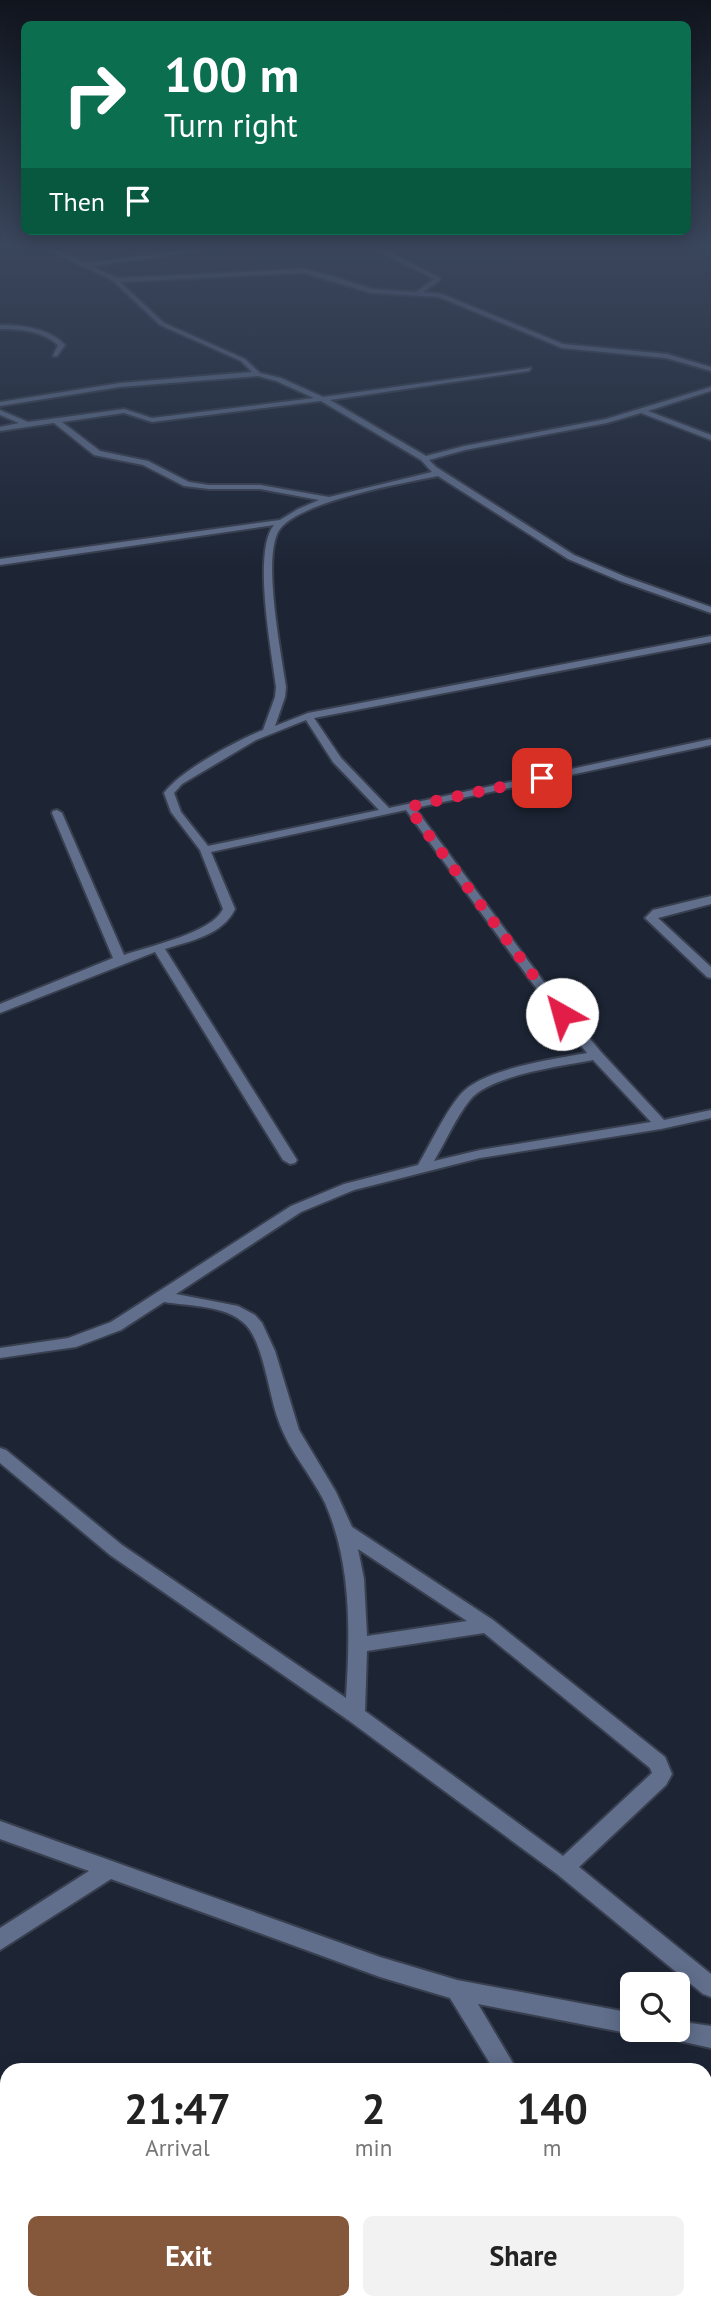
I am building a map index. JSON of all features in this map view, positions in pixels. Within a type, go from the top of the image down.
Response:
[{"type":"street","points":[[231,355],[243,360],[258,374]]},
{"type":"street","points":[[654,355],[711,369]]},
{"type":"street","points":[[0,429],[124,411],[134,412],[140,419],[152,420],[321,400],[528,369]]},
{"type":"street","points":[[0,404],[132,383],[258,374],[276,379],[321,400],[425,459],[426,463],[439,473],[571,556],[622,579],[711,610]]},
{"type":"street","points":[[425,459],[446,452],[580,427],[643,411],[711,389]]},
{"type":"street","points":[[643,411],[711,438]]},
{"type":"street","points":[[0,412],[27,424]]},
{"type":"street","points":[[55,420],[103,456],[145,463],[187,484],[260,487],[331,500]]},
{"type":"street","points":[[0,562],[280,522],[301,510],[331,500],[439,473]]},
{"type":"street","points":[[268,730],[281,687],[270,600],[272,538],[280,522]]},
{"type":"street","points":[[0,1009],[120,960],[204,932],[225,918],[229,909],[205,850],[176,812],[169,793],[172,787],[268,730],[308,716],[711,639]]},
{"type":"street","points":[[308,716],[337,760],[386,811]]},
{"type":"street","points":[[205,850],[708,745]]},
{"type":"street","points":[[408,807],[551,1000],[596,1055],[661,1125]]},
{"type":"street","points":[[57,813],[120,960]]},
{"type":"street","points":[[711,900],[657,913],[651,918],[711,974]]},
{"type":"street","points":[[158,948],[290,1160]]},
{"type":"street","points":[[424,1167],[465,1097],[475,1088],[500,1077],[596,1055]]},
{"type":"street","points":[[0,1353],[70,1343],[116,1326],[296,1209],[349,1187],[480,1154],[661,1125],[711,1114]]},
{"type":"street","points":[[163,1297],[239,1312],[259,1330],[287,1421],[333,1503],[344,1531],[352,1575],[359,1645],[355,1714]]},
{"type":"street","points":[[0,1454],[116,1550],[355,1714],[564,1868],[711,1987]]},
{"type":"street","points":[[344,1531],[487,1625],[649,1755],[661,1769],[662,1774],[654,1784],[564,1868]]},
{"type":"street","points":[[359,1645],[487,1625]]},
{"type":"street","points":[[0,1830],[380,1967],[457,1990],[620,2022]]},
{"type":"street","points":[[0,1940],[109,1869]]},
{"type":"street","points":[[457,1990],[502,2063]]},
{"type":"street","points":[[690,2033],[711,2037]]},
{"type":"route","points":[[542,778],[408,807],[562,1014]]}]
